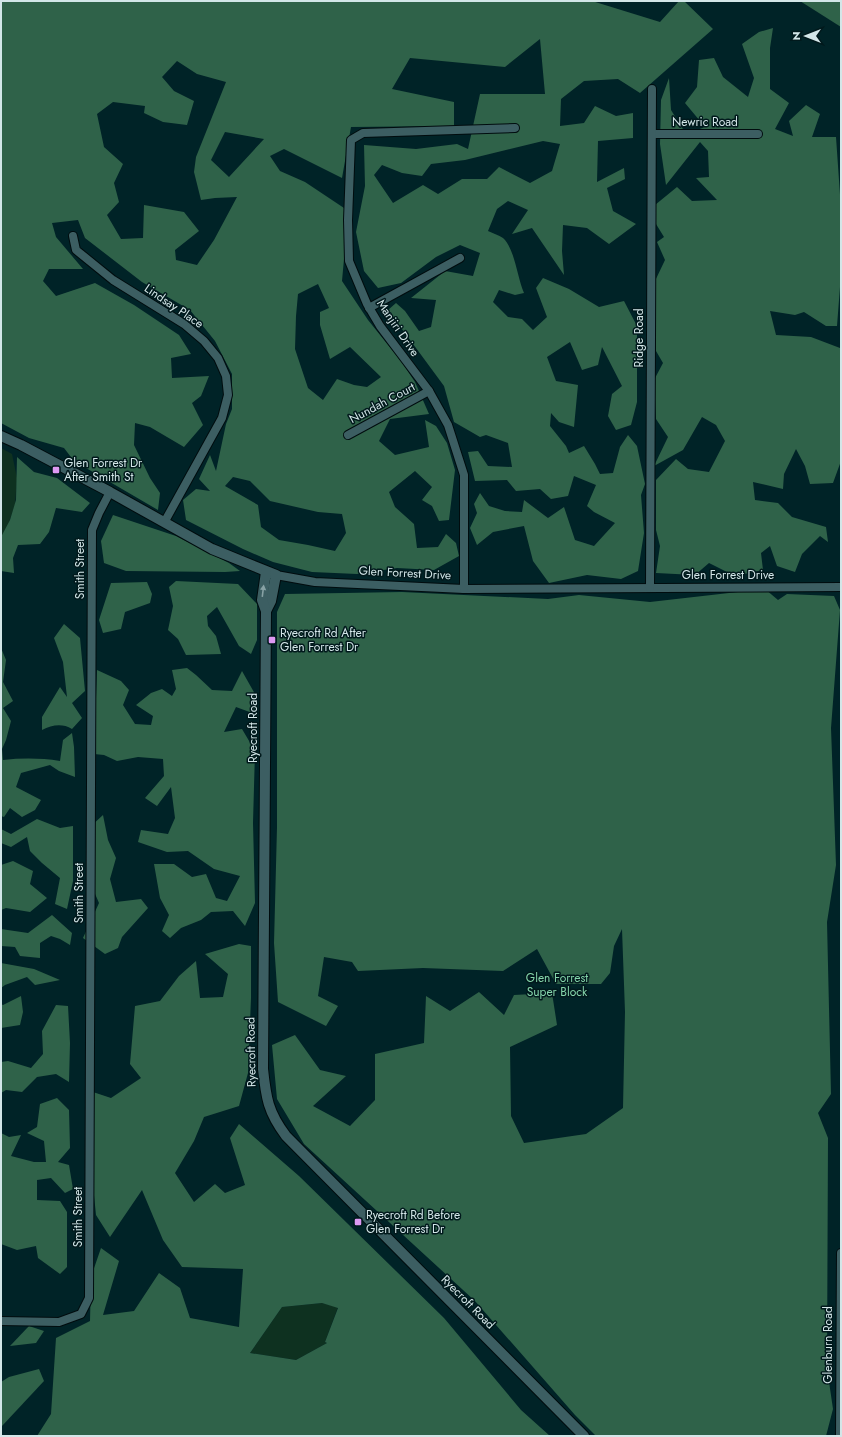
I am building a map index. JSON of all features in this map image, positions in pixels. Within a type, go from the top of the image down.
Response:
[{"type":"street","name":"Ridge Road","points":[[650,588],[652,89]]},
{"type":"street","name":"Manjiri Drive","points":[[464,589],[464,475],[448,425],[429,391],[380,326],[369,308],[349,261],[348,220],[352,140],[363,133],[515,128]]},
{"type":"street","name":"Newric Road","points":[[652,134],[758,134]]},
{"type":"street","name":"Lindsay Place","points":[[73,236],[76,250],[113,280],[184,324],[204,341],[218,358],[226,376],[228,395],[222,418],[165,521]]},
{"type":"street","points":[[369,308],[460,258]]},
{"type":"street","name":"Nundah Court","points":[[348,435],[429,391]]},
{"type":"street","name":"Glen Forrest Drive","points":[[1,436],[22,445],[165,521],[212,549],[276,575],[315,582],[464,589],[841,588]]},
{"type":"street","name":"Smith Street","points":[[1,1321],[60,1322],[81,1314],[89,1298],[92,530],[99,512],[110,492]]},
{"type":"street","name":"Ryecroft Road","points":[[266,572],[262,600],[266,611],[263,1069],[265,1091],[270,1109],[275,1122],[286,1136],[584,1436]]},
{"type":"street","name":"Ryecroft Road","points":[[266,611],[271,600],[276,575]]},
{"type":"street","name":"Glenburn Road","points":[[840,1436],[841,1253]]},
{"type":"green space","points":[[1,1],[592,1],[660,22],[679,1],[684,1],[713,29],[640,93],[618,79],[584,81],[561,99],[560,126],[584,123],[595,106],[616,116],[633,113],[633,138],[598,141],[597,182],[624,168],[625,179],[607,188],[613,211],[636,224],[609,244],[587,228],[563,225],[562,251],[564,275],[532,228],[512,234],[528,210],[508,201],[497,209],[488,231],[503,238],[507,243],[513,256],[524,293],[515,295],[499,290],[493,302],[508,317],[522,319],[533,330],[547,317],[536,288],[543,278],[569,289],[599,307],[624,301],[637,326],[637,402],[631,425],[616,430],[608,416],[612,394],[622,386],[602,347],[598,365],[582,370],[570,342],[547,357],[556,381],[578,385],[574,427],[559,422],[551,413],[550,426],[566,446],[569,453],[584,446],[600,474],[613,473],[620,447],[628,435],[637,446],[645,484],[641,495],[644,533],[638,571],[621,579],[587,575],[549,583],[533,561],[524,526],[493,532],[477,545],[470,528],[477,513],[474,504],[480,493],[489,506],[505,511],[522,512],[524,500],[548,518],[564,507],[575,540],[594,546],[615,523],[594,512],[587,506],[596,485],[574,476],[568,496],[551,499],[540,489],[516,491],[507,480],[475,481],[468,452],[478,451],[488,466],[512,467],[508,443],[486,435],[480,437],[454,422],[444,386],[388,310],[396,303],[405,311],[419,331],[431,327],[436,300],[411,298],[445,271],[473,276],[480,253],[460,245],[436,257],[401,283],[378,288],[364,271],[356,232],[365,186],[364,145],[416,149],[457,144],[468,149],[480,94],[545,94],[540,39],[505,67],[410,58],[392,89],[454,102],[454,126],[351,127],[342,178],[284,149],[270,156],[280,171],[305,182],[344,208],[345,248],[342,281],[368,320],[401,361],[415,382],[429,414],[390,419],[379,441],[395,455],[429,447],[425,420],[436,426],[447,443],[455,470],[449,520],[439,521],[432,506],[422,500],[432,487],[415,471],[389,492],[395,507],[414,524],[417,548],[438,547],[446,534],[456,543],[459,556],[434,570],[397,568],[357,574],[312,572],[273,562],[243,549],[186,520],[183,500],[196,489],[210,491],[199,479],[210,455],[216,471],[226,424],[232,409],[232,374],[215,341],[190,310],[142,282],[85,238],[78,220],[52,223],[56,237],[83,269],[49,269],[43,281],[56,296],[95,283],[134,305],[179,335],[191,354],[171,358],[172,378],[209,376],[201,396],[192,403],[203,425],[184,447],[150,427],[135,423],[134,445],[150,478],[160,493],[158,510],[74,461],[64,448],[29,438],[1,423]],"holes":[[[177,61],[197,74],[226,82],[196,157],[194,172],[201,200],[237,197],[214,240],[197,265],[176,260],[175,250],[199,231],[184,212],[144,205],[143,238],[121,239],[107,215],[119,202],[114,183],[123,164],[104,147],[97,114],[113,102],[145,106],[144,113],[163,122],[187,125],[194,101],[174,91],[162,77]],[[225,132],[264,139],[229,177],[211,160]],[[543,141],[560,144],[552,171],[530,183],[499,167],[487,179],[462,179],[438,194],[423,185],[393,203],[374,175],[382,165],[402,173],[422,176],[431,164],[465,160]],[[318,284],[329,308],[320,312],[320,325],[330,359],[350,347],[381,377],[367,387],[354,385],[337,379],[323,400],[308,388],[295,349],[298,294]],[[233,477],[250,481],[270,501],[318,512],[342,514],[346,533],[335,551],[279,540],[261,527],[258,505],[225,486]]]},
{"type":"green space","points":[[800,1],[841,1],[841,27]]},
{"type":"green space","points":[[773,28],[770,48],[770,89],[789,103],[775,129],[793,136],[789,121],[806,105],[820,114],[812,137],[836,137],[841,209],[841,274],[837,326],[826,326],[804,312],[795,315],[770,311],[776,335],[811,337],[840,348],[841,461],[833,483],[810,484],[805,466],[796,449],[784,474],[783,489],[753,482],[755,500],[778,503],[792,517],[826,527],[828,542],[820,536],[802,554],[795,572],[777,566],[770,546],[761,553],[763,570],[735,576],[709,563],[695,575],[656,573],[660,546],[656,530],[656,480],[676,459],[688,469],[709,472],[725,441],[716,425],[702,417],[683,450],[654,466],[668,437],[656,419],[654,380],[663,363],[656,351],[655,281],[665,260],[657,242],[664,237],[656,224],[655,205],[677,187],[692,201],[717,200],[696,178],[709,177],[708,151],[700,142],[666,185],[660,144],[661,100],[669,78],[671,110],[686,134],[705,127],[685,103],[697,87],[699,60],[714,58],[723,77],[748,97],[754,78],[742,44],[759,32]]},
{"type":"green space","points":[[1,448],[12,454],[17,478],[15,505],[5,534],[1,537]]},
{"type":"green space","points":[[17,457],[34,472],[57,478],[90,503],[82,512],[56,508],[49,532],[40,544],[18,545],[13,558],[14,573],[1,571],[1,537],[10,520],[16,500]]},
{"type":"green space","points":[[113,515],[176,536],[229,563],[240,571],[126,571],[104,563],[101,541]]},
{"type":"green space","points":[[176,581],[238,584],[257,604],[257,640],[251,654],[239,646],[217,607],[207,616],[208,626],[216,636],[221,654],[186,655],[178,639],[168,630],[173,606],[169,587]]},
{"type":"green space","points":[[147,582],[152,594],[150,603],[125,612],[121,629],[103,633],[99,620],[111,583]]},
{"type":"green space","name":"Glen Forrest Super Block","points":[[765,589],[778,600],[787,594],[834,596],[840,610],[831,728],[836,865],[827,922],[831,1094],[818,1113],[828,1138],[827,1368],[833,1409],[826,1436],[596,1436],[575,1415],[475,1301],[304,1144],[277,1099],[272,1045],[295,1035],[320,1070],[346,1076],[313,1106],[350,1126],[375,1100],[375,1054],[424,1043],[426,996],[450,1011],[479,992],[504,1015],[514,995],[552,993],[557,1025],[510,1047],[511,1116],[524,1143],[586,1134],[623,1108],[625,1012],[622,929],[614,946],[610,973],[601,984],[556,984],[537,949],[503,971],[423,968],[358,971],[352,962],[324,957],[318,996],[338,1006],[326,1026],[278,1002],[274,943],[277,827],[277,612],[285,594],[402,592],[548,599],[579,595],[650,602]]},
{"type":"green space","points":[[64,624],[80,638],[85,691],[72,703],[82,718],[72,729],[57,725],[42,730],[42,717],[60,687],[67,697],[63,662],[54,638]]},
{"type":"green space","points":[[1,648],[6,660],[3,682],[13,701],[3,708],[11,721],[2,749],[3,760],[46,759],[60,761],[63,740],[72,733],[74,747],[75,777],[59,771],[50,765],[21,773],[16,787],[41,800],[35,810],[22,817],[10,808],[4,817],[1,816]]},
{"type":"green space","points":[[187,668],[212,690],[232,691],[242,671],[255,694],[255,714],[236,707],[224,732],[242,729],[255,751],[253,823],[255,903],[245,926],[233,911],[211,912],[201,920],[181,928],[170,938],[162,931],[169,915],[160,898],[154,864],[174,864],[192,877],[206,874],[216,898],[227,901],[240,876],[214,869],[188,851],[167,852],[138,842],[141,830],[168,834],[175,818],[171,787],[157,806],[145,798],[164,776],[163,759],[138,757],[117,761],[104,755],[94,754],[97,670],[121,681],[129,690],[123,705],[135,724],[151,725],[153,716],[136,705],[151,693],[162,689],[172,696],[176,689],[172,670]]},
{"type":"green space","points":[[103,815],[108,840],[116,858],[110,879],[116,902],[141,899],[148,908],[122,937],[118,948],[105,954],[83,938],[99,903],[86,873],[90,827]]},
{"type":"green space","points":[[37,819],[60,828],[73,826],[73,881],[67,909],[55,904],[60,878],[30,851],[27,837],[11,847],[1,843],[1,829],[11,834]]},
{"type":"green space","points":[[13,861],[33,871],[30,884],[47,898],[30,912],[6,908],[1,910],[1,865]]},
{"type":"green space","points":[[52,915],[72,933],[70,945],[51,936],[40,943],[40,958],[20,956],[15,947],[1,946],[1,929],[28,933]]},
{"type":"green space","points":[[239,944],[251,946],[251,998],[248,1073],[239,1106],[204,1117],[194,1141],[175,1173],[194,1202],[215,1184],[225,1193],[245,1185],[230,1138],[239,1124],[299,1176],[444,1318],[521,1410],[550,1436],[37,1436],[51,1414],[56,1338],[90,1321],[91,1277],[101,1248],[119,1261],[103,1315],[134,1311],[159,1273],[180,1288],[190,1318],[239,1327],[243,1269],[182,1267],[163,1240],[142,1190],[110,1237],[96,1215],[86,1117],[93,1092],[111,1098],[141,1078],[130,1064],[135,1006],[160,1001],[179,976],[196,961],[200,998],[223,997],[228,974],[205,954]],"holes":[[[322,1303],[338,1308],[325,1342],[327,1343],[296,1360],[250,1353],[282,1307]]]},
{"type":"green space","points":[[1,963],[34,969],[60,980],[35,985],[27,977],[5,985],[1,988]]},
{"type":"green space","points":[[21,996],[23,1012],[20,1025],[1,1028],[1,1004],[3,1005]]},
{"type":"green space","points":[[56,1005],[68,1006],[70,1043],[69,1082],[56,1074],[37,1077],[22,1092],[6,1090],[1,1093],[1,1062],[8,1061],[31,1068],[43,1054],[42,1031]]},
{"type":"green space","points":[[57,1098],[69,1110],[70,1148],[58,1162],[69,1165],[73,1189],[65,1193],[51,1178],[37,1180],[37,1200],[60,1201],[67,1212],[67,1267],[60,1274],[38,1258],[36,1246],[17,1250],[1,1244],[1,1133],[9,1137],[21,1135],[11,1156],[34,1162],[46,1162],[44,1141],[27,1133],[37,1127],[40,1104]]},
{"type":"green space","points":[[322,1303],[338,1307],[325,1342],[327,1343],[296,1360],[250,1353],[282,1307]]},
{"type":"green space","points":[[29,1326],[44,1331],[36,1343],[10,1346]]},
{"type":"green space","points":[[39,1369],[44,1381],[1,1426],[1,1382],[9,1377]]},
{"type":"place","name":"Glen Forrest Dr After Smith St","points":[[56,470]]},
{"type":"place","name":"Ryecroft Rd After Glen Forrest Dr","points":[[272,640]]},
{"type":"place","name":"Ryecroft Rd Before Glen Forrest Dr","points":[[358,1222]]}]
